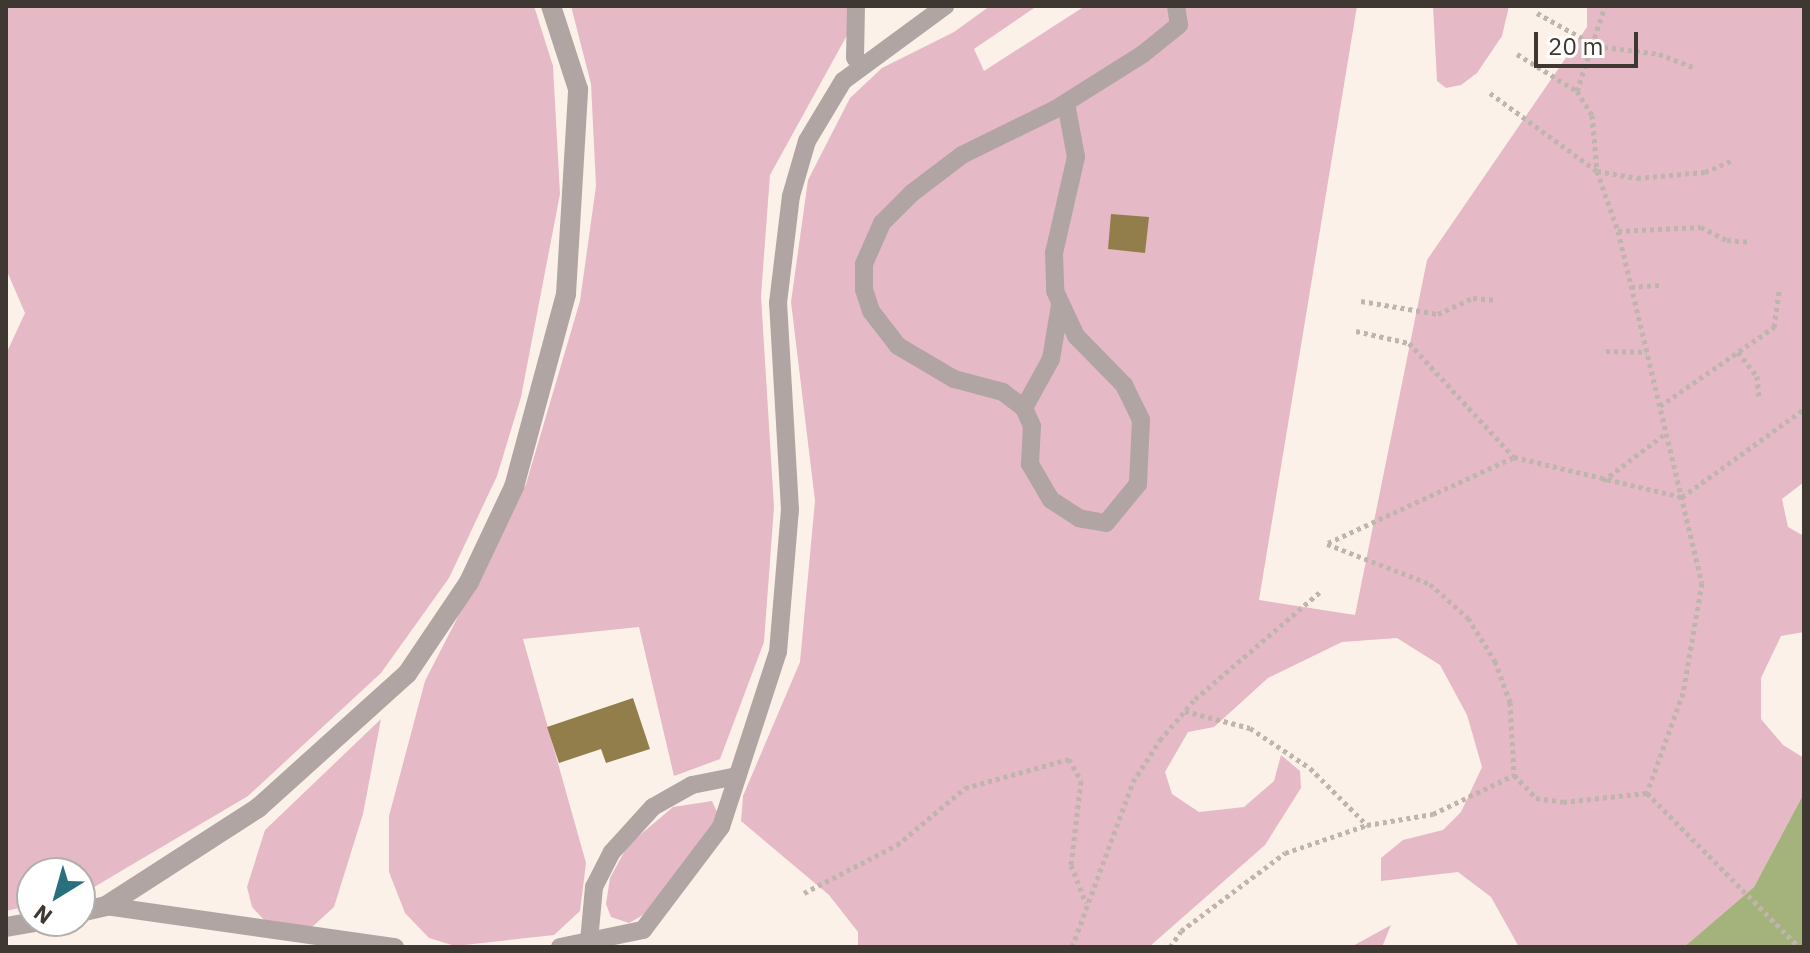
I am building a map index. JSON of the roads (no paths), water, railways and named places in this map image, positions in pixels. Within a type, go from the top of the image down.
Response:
[{"type":"street","points":[[96,908],[106,906],[258,808],[407,674],[469,582],[514,487],[566,294],[578,89],[551,6]]},
{"type":"lane","points":[[855,58],[856,6]]},
{"type":"lane","points":[[560,947],[643,930],[721,827],[778,652],[790,510],[778,303],[791,196],[807,141],[843,81],[945,6]]},
{"type":"lane","points":[[1060,305],[1076,336],[1124,385],[1141,420],[1138,484],[1106,523],[1079,518],[1051,500],[1030,464],[1032,426],[1024,408],[1003,392],[954,379],[898,346],[871,311],[864,290],[864,264],[882,223],[932,177],[962,155],[1066,103],[1169,34],[1179,25],[1176,6]]},
{"type":"lane","points":[[1024,408],[1051,359],[1060,305],[1054,253],[1076,157],[1066,103]]},
{"type":"lane","points":[[589,941],[594,887],[612,852],[653,807],[692,785],[737,776]]},
{"type":"lane","points":[[106,906],[395,947]]}]
